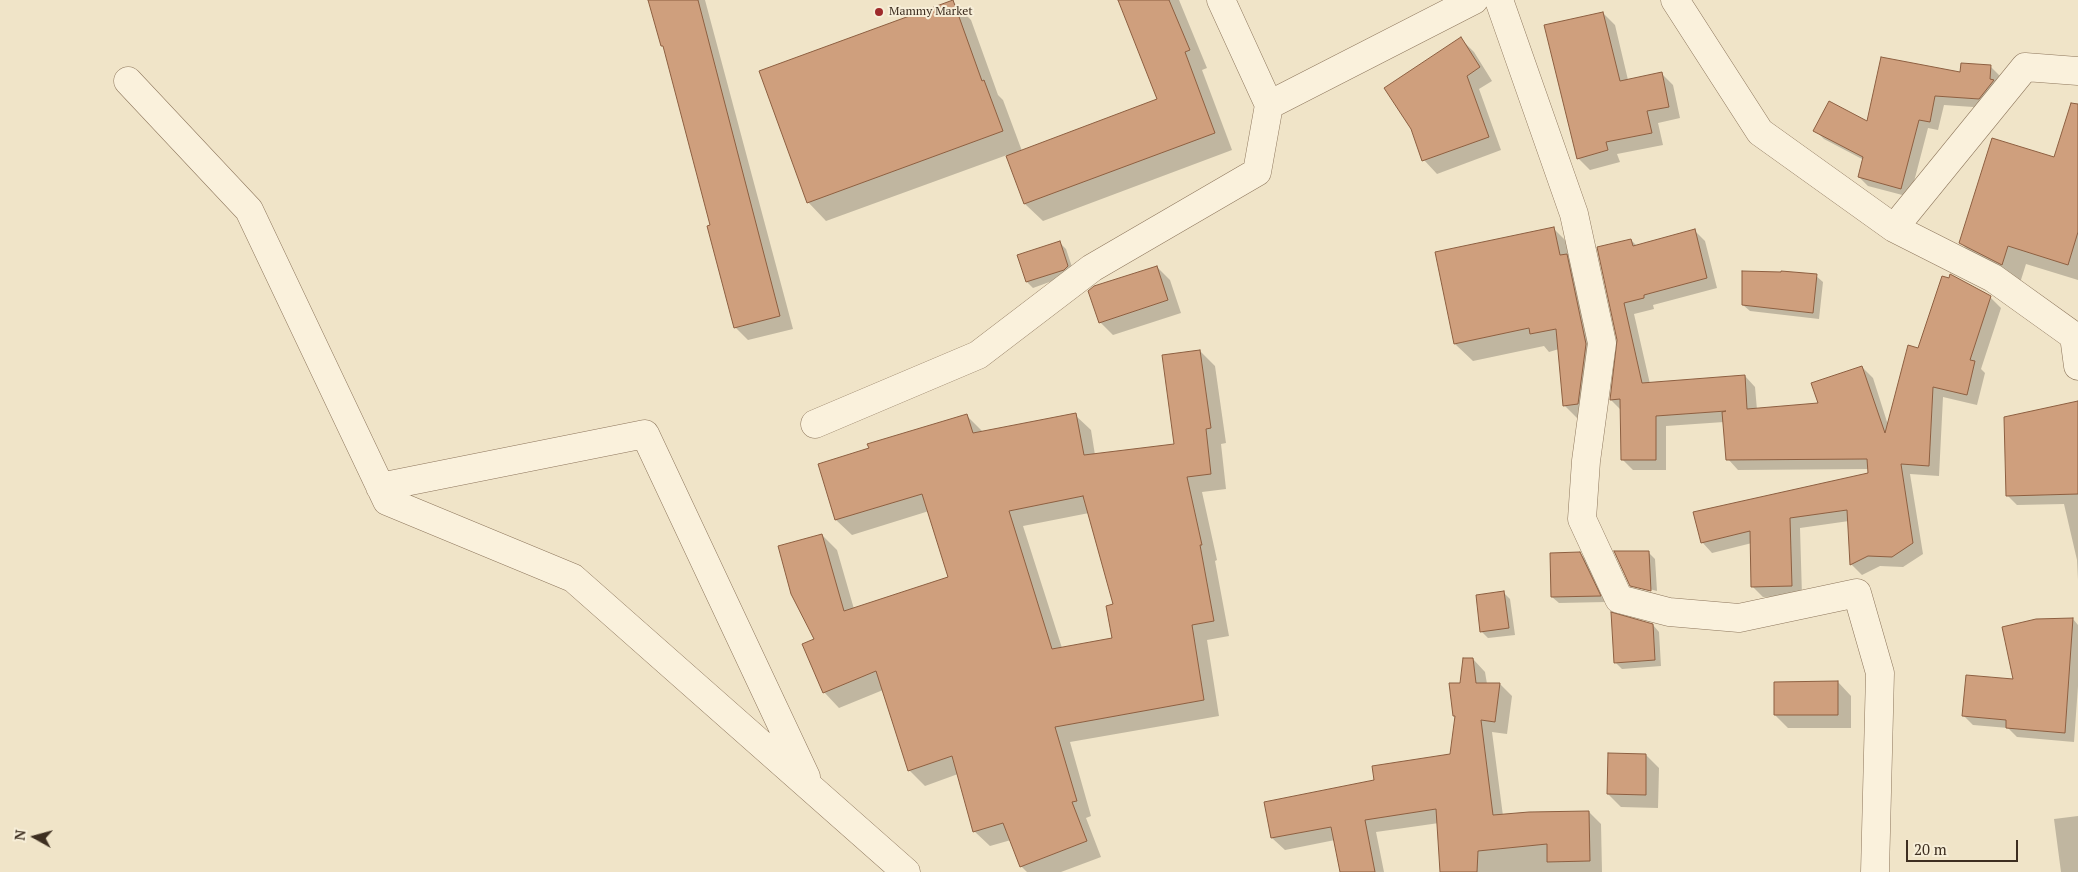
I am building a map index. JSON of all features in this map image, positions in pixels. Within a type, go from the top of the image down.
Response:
[{"type":"street","points":[[815,424],[978,355],[1092,268],[1257,172],[1269,105],[1220,0]]},
{"type":"street","points":[[1269,105],[1474,0]]},
{"type":"street","points":[[1499,0],[1574,214],[1602,343],[1586,461],[1582,519],[1619,599],[1669,612],[1739,618],[1857,593],[1880,673],[1875,872]]},
{"type":"street","points":[[1675,0],[1760,132],[1894,228],[1993,278],[2076,336],[2078,366]]},
{"type":"street","points":[[1894,228],[2025,67],[2078,71]]},
{"type":"street","points":[[128,81],[249,210],[387,501],[574,578],[906,872]]},
{"type":"street","points":[[380,487],[645,434],[810,786]]},
{"type":"building","points":[[648,0],[698,0],[780,316],[734,328],[707,226],[710,225],[663,46],[661,46]]},
{"type":"building","points":[[953,0],[982,81],[984,80],[1003,131],[807,203],[759,71]]},
{"type":"building","points":[[1118,0],[1169,0],[1190,50],[1185,52],[1215,133],[1024,204],[1006,156],[1157,99]]},
{"type":"building","points":[[1603,12],[1620,81],[1662,72],[1669,107],[1647,111],[1652,133],[1606,142],[1608,150],[1577,159],[1544,25]]},
{"type":"building","points":[[1461,37],[1480,67],[1467,76],[1489,137],[1422,161],[1411,129],[1384,88]]},
{"type":"building","points":[[1881,57],[1960,72],[1961,63],[1991,65],[1990,79],[1994,80],[1979,99],[1935,96],[1930,122],[1919,120],[1901,189],[1858,177],[1863,157],[1813,131],[1829,101],[1867,121]]},
{"type":"building","points":[[2071,103],[2078,104],[2078,232],[2068,265],[2008,246],[2002,265],[1959,243],[1992,138],[2054,157]]},
{"type":"building","points":[[1554,227],[1560,255],[1567,254],[1586,344],[1578,404],[1563,406],[1556,329],[1530,334],[1529,328],[1454,344],[1435,252]]},
{"type":"building","points":[[1695,229],[1707,278],[1644,295],[1644,298],[1624,303],[1642,383],[1745,375],[1747,409],[1818,403],[1811,383],[1862,366],[1885,433],[1908,345],[1918,348],[1942,276],[1949,278],[1950,274],[1991,296],[1970,360],[1975,361],[1967,395],[1933,387],[1929,466],[1901,464],[1913,543],[1892,557],[1868,556],[1850,565],[1847,510],[1790,518],[1792,586],[1751,587],[1750,531],[1701,543],[1693,512],[1868,473],[1867,459],[1726,460],[1722,412],[1726,411],[1656,416],[1656,460],[1621,460],[1620,399],[1610,400],[1617,340],[1597,247],[1631,239],[1633,246]]},
{"type":"building","points":[[1060,241],[1068,266],[1064,270],[1026,282],[1017,255]]},
{"type":"building","points":[[1157,266],[1168,300],[1099,323],[1088,291],[1094,286]]},
{"type":"building","points":[[1742,271],[1781,271],[1817,274],[1813,313],[1742,305]]},
{"type":"building","points":[[1200,350],[1211,428],[1206,429],[1211,474],[1187,477],[1202,545],[1200,545],[1214,621],[1192,625],[1204,700],[1055,727],[1077,801],[1072,802],[1087,841],[1020,867],[1003,823],[973,832],[952,756],[908,771],[876,671],[823,693],[802,644],[814,639],[791,594],[778,546],[822,534],[844,611],[948,577],[922,494],[835,520],[818,464],[869,448],[867,444],[967,414],[973,433],[1076,413],[1084,455],[1174,444],[1162,355]],"holes":[[[1083,496],[1113,604],[1106,606],[1112,638],[1052,649],[1009,511]]]},
{"type":"building","points":[[2078,401],[2078,494],[2006,496],[2004,417]]},
{"type":"building","points":[[1614,551],[1649,551],[1651,591],[1630,586]]},
{"type":"building","points":[[1580,552],[1601,596],[1551,597],[1550,553]]},
{"type":"building","points":[[1504,591],[1509,628],[1480,632],[1476,595]]},
{"type":"building","points":[[1611,612],[1653,624],[1655,660],[1614,663]]},
{"type":"building","points":[[2073,618],[2065,733],[2006,728],[2006,720],[1962,716],[1966,675],[2013,679],[2002,627],[2036,619]]},
{"type":"building","points":[[1463,658],[1473,658],[1476,683],[1500,683],[1495,722],[1481,720],[1493,815],[1589,811],[1590,861],[1547,862],[1547,844],[1478,851],[1477,872],[1440,872],[1436,809],[1365,820],[1375,872],[1340,872],[1331,827],[1271,838],[1264,802],[1374,780],[1372,766],[1450,754],[1455,716],[1453,716],[1449,683],[1460,683]]},
{"type":"building","points":[[1838,681],[1838,715],[1774,715],[1774,682]]},
{"type":"building","points":[[1608,753],[1646,754],[1646,795],[1607,794]]},
{"type":"place","name":"Mammy Market","points":[[879,12]]}]
